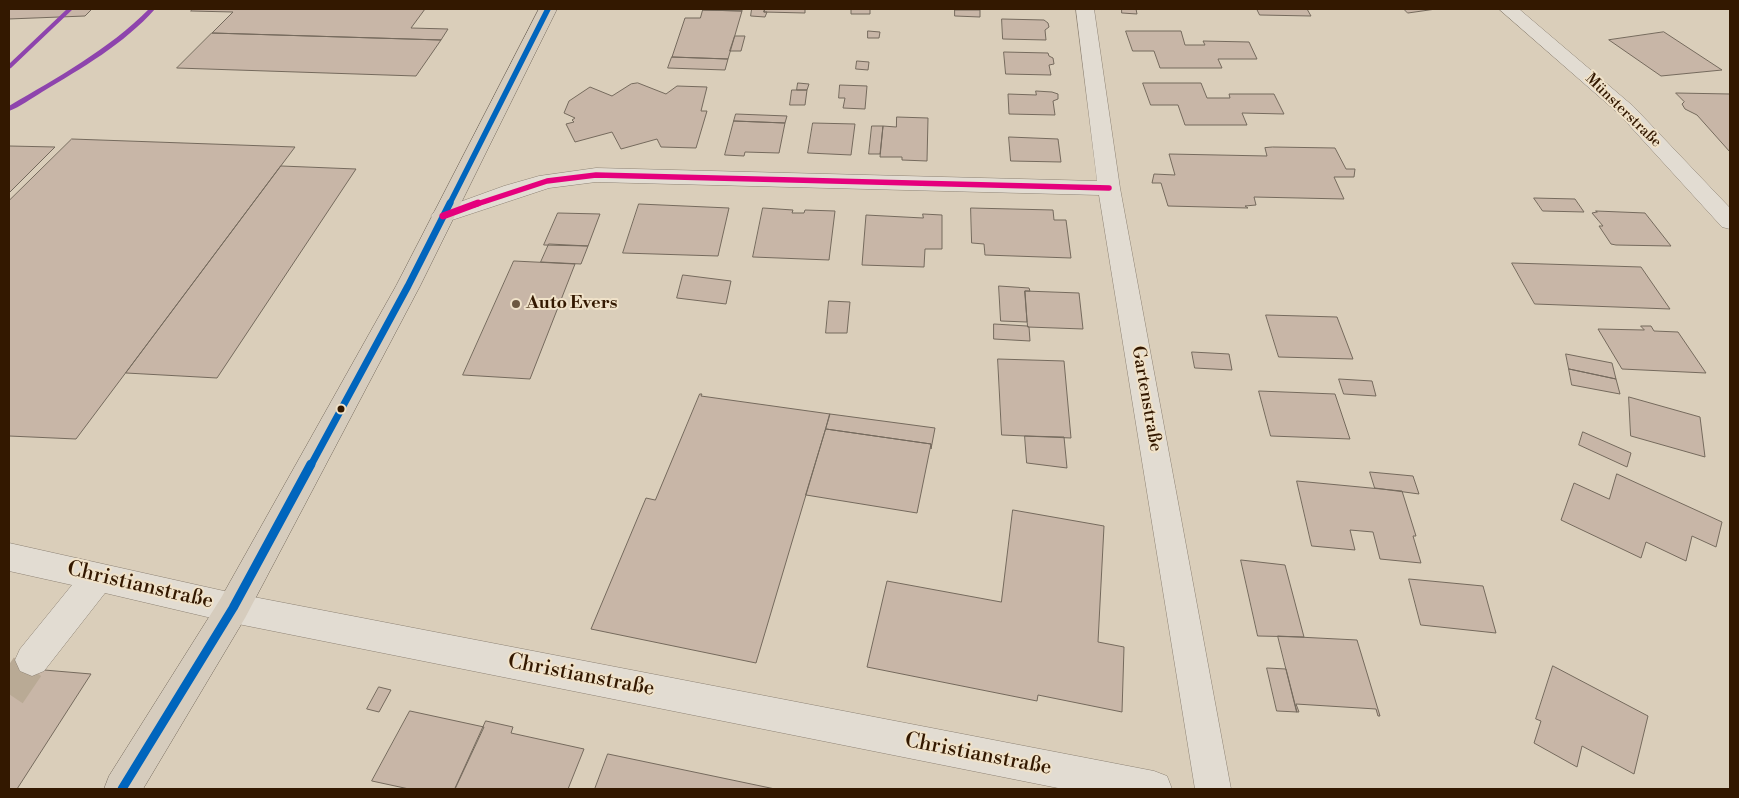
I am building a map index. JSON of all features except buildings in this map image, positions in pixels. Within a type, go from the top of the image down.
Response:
[{"type":"main road","points":[[122,789],[233,608],[408,286],[548,9]]},
{"type":"street","name":"Gartenstraße","points":[[1085,9],[1109,188],[1213,789]]},
{"type":"street","name":"Münsterstraße","points":[[1508,9],[1626,110],[1730,222]]},
{"type":"street","points":[[443,216],[512,190],[596,175],[1109,188]]},
{"type":"street","name":"Christianstraße","points":[[9,556],[233,608],[1154,789]]},
{"type":"street","points":[[32,660],[98,576]]},
{"type":"tunnel","points":[[9,694],[32,660]]},
{"type":"transit line","points":[[9,67],[70,9]]},
{"type":"transit line","points":[[9,109],[103,51],[121,38],[152,9]]},
{"type":"transit line","points":[[122,789],[233,608],[408,286],[548,9]]},
{"type":"transit line","points":[[443,216],[512,191],[547,181],[596,175],[1109,188]]},
{"type":"place","name":"Auto Evers","points":[[516,304]]}]
